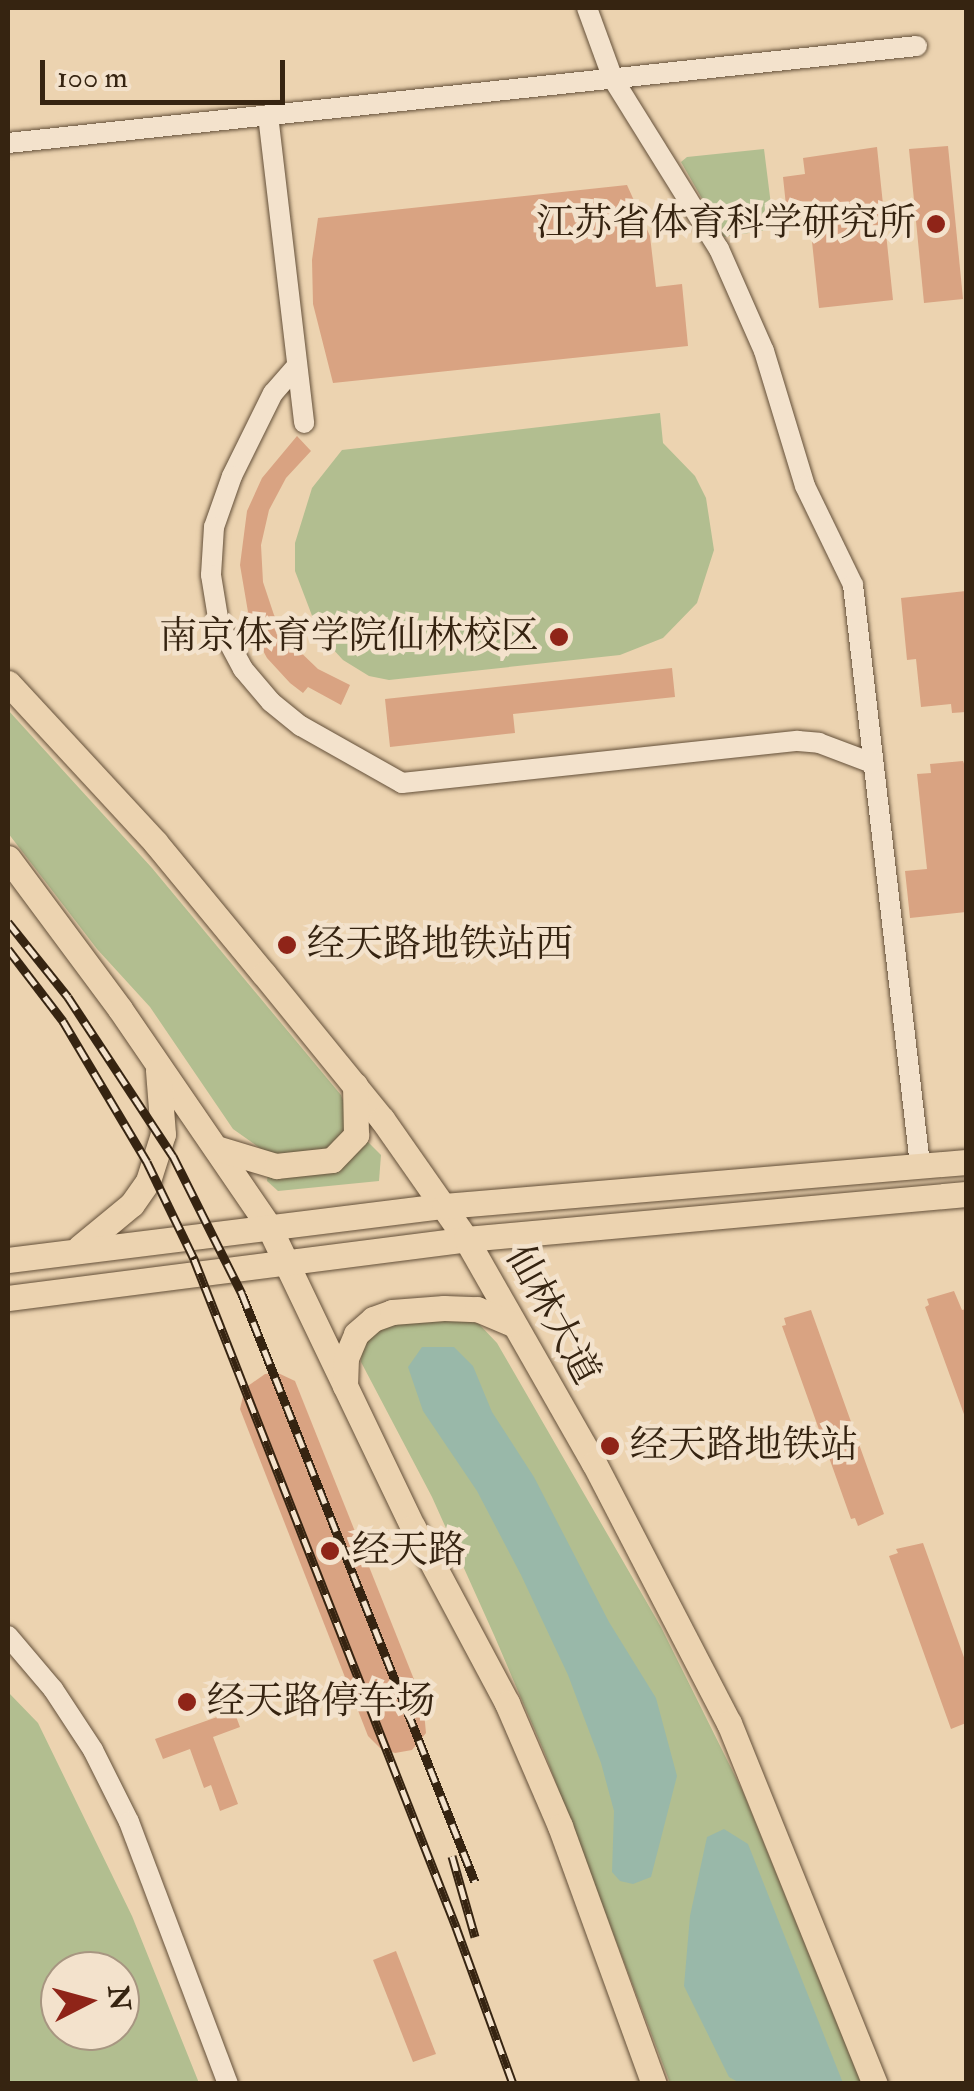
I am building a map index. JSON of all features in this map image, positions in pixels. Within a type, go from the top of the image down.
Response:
[{"type":"main road","name":"仙林大道","points":[[8,682],[155,842],[355,1085],[466,1240],[594,1463],[730,1723],[875,2084]]},
{"type":"main road","points":[[8,858],[156,1060],[269,1227],[506,1703],[560,1826],[654,2084]]},
{"type":"main road","points":[[75,1250],[132,1204],[153,1170],[163,1134],[164,1106],[156,1060]]},
{"type":"main road","points":[[216,1148],[276,1166],[332,1160],[356,1135],[355,1085]]},
{"type":"main road","points":[[8,1260],[444,1206],[966,1162]]},
{"type":"main road","points":[[8,1298],[466,1240],[966,1194]]},
{"type":"main road","points":[[345,1386],[356,1334],[373,1319],[392,1312],[444,1308],[476,1310],[512,1324]]},
{"type":"street","points":[[587,8],[613,79],[719,249],[764,351],[804,486],[852,585],[920,1165]]},
{"type":"street","points":[[8,143],[917,46]]},
{"type":"street","points":[[268,115],[304,423]]},
{"type":"street","points":[[295,368],[272,393],[232,476],[214,527],[211,575],[219,624],[243,669],[271,702],[301,726],[402,782],[798,740],[872,762]]},
{"type":"street","points":[[8,1636],[53,1689],[93,1750],[130,1822],[228,2084]]},
{"type":"green space","points":[[764,149],[774,229],[724,237],[681,162],[687,157]]},
{"type":"green space","points":[[660,413],[663,443],[695,476],[706,498],[714,550],[697,603],[663,638],[620,655],[389,680],[369,676],[343,660],[319,634],[295,571],[295,543],[312,488],[342,450]]},
{"type":"green space","points":[[8,710],[152,868],[341,1095],[347,1111],[346,1129],[325,1155],[271,1156],[233,1129],[150,1007],[97,949],[8,833]]},
{"type":"green space","points":[[368,1142],[381,1155],[379,1181],[278,1191],[267,1181],[268,1174]]},
{"type":"green space","points":[[460,1317],[479,1324],[497,1343],[661,1627],[743,1792],[861,2083],[670,2083],[545,1754],[494,1635],[432,1497],[361,1362],[362,1345],[386,1322]]},
{"type":"green space","points":[[8,1692],[38,1723],[132,1916],[199,2083],[8,2083]]},
{"type":"shaded area","points":[[422,1347],[454,1347],[473,1366],[492,1412],[534,1477],[609,1622],[656,1698],[677,1776],[651,1877],[633,1884],[620,1881],[612,1872],[614,1811],[601,1763],[568,1675],[521,1575],[477,1491],[423,1411],[408,1367]]},
{"type":"shaded area","points":[[724,1829],[748,1844],[843,2083],[740,2083],[729,2077],[684,1986],[690,1916],[707,1837]]},
{"type":"building","name":"江苏省体育科学研究所","points":[[948,146],[963,299],[924,303],[909,149]]},
{"type":"building","points":[[877,147],[893,300],[819,308],[809,213],[787,215],[783,177],[805,174],[803,158]]},
{"type":"building","points":[[627,185],[650,236],[656,287],[682,284],[688,346],[333,383],[313,304],[312,260],[318,218]]},
{"type":"building","points":[[297,436],[311,451],[286,478],[269,510],[261,545],[263,582],[274,615],[293,645],[318,669],[350,685],[341,705],[308,687],[303,693],[290,683],[267,658],[243,614],[248,612],[240,565],[247,511],[262,478]]},
{"type":"building","points":[[966,591],[966,712],[952,713],[951,704],[921,707],[916,659],[907,660],[901,598]]},
{"type":"building","points":[[672,668],[675,697],[513,714],[515,733],[390,747],[385,699]]},
{"type":"building","points":[[963,761],[966,912],[910,918],[905,871],[927,869],[917,774],[931,773],[930,764]]},
{"type":"building","points":[[954,1291],[962,1310],[966,1309],[965,1417],[925,1307],[929,1305],[927,1299]]},
{"type":"building","points":[[811,1310],[884,1514],[858,1526],[855,1518],[851,1519],[782,1326],[786,1325],[784,1318]]},
{"type":"building","name":"经天路","points":[[278,1373],[295,1381],[423,1702],[426,1733],[412,1750],[395,1753],[380,1748],[368,1736],[240,1409],[245,1388],[265,1374]]},
{"type":"building","points":[[923,1543],[966,1663],[966,1723],[951,1729],[889,1556],[898,1553],[896,1549]]},
{"type":"building","points":[[234,1711],[240,1727],[213,1737],[238,1804],[220,1811],[211,1785],[204,1788],[190,1749],[163,1759],[155,1739]]},
{"type":"building","points":[[396,1951],[436,2054],[413,2062],[373,1960]]},
{"type":"railway","points":[[8,922],[68,997],[173,1156],[242,1294],[475,1882]]},
{"type":"railway","points":[[8,949],[63,1021],[147,1162],[194,1259],[456,1927],[513,2084]]},
{"type":"railway","points":[[452,1856],[475,1937]]},
{"type":"place","name":"江苏省体育科学研究所","points":[[936,224]]},
{"type":"place","name":"南京体育学院仙林校区","points":[[559,637]]},
{"type":"place","name":"经天路地铁站西","points":[[287,945]]},
{"type":"place","name":"经天路地铁站","points":[[610,1446]]},
{"type":"place","name":"经天路","points":[[330,1551]]},
{"type":"place","name":"经天路停车场","points":[[187,1702]]}]
